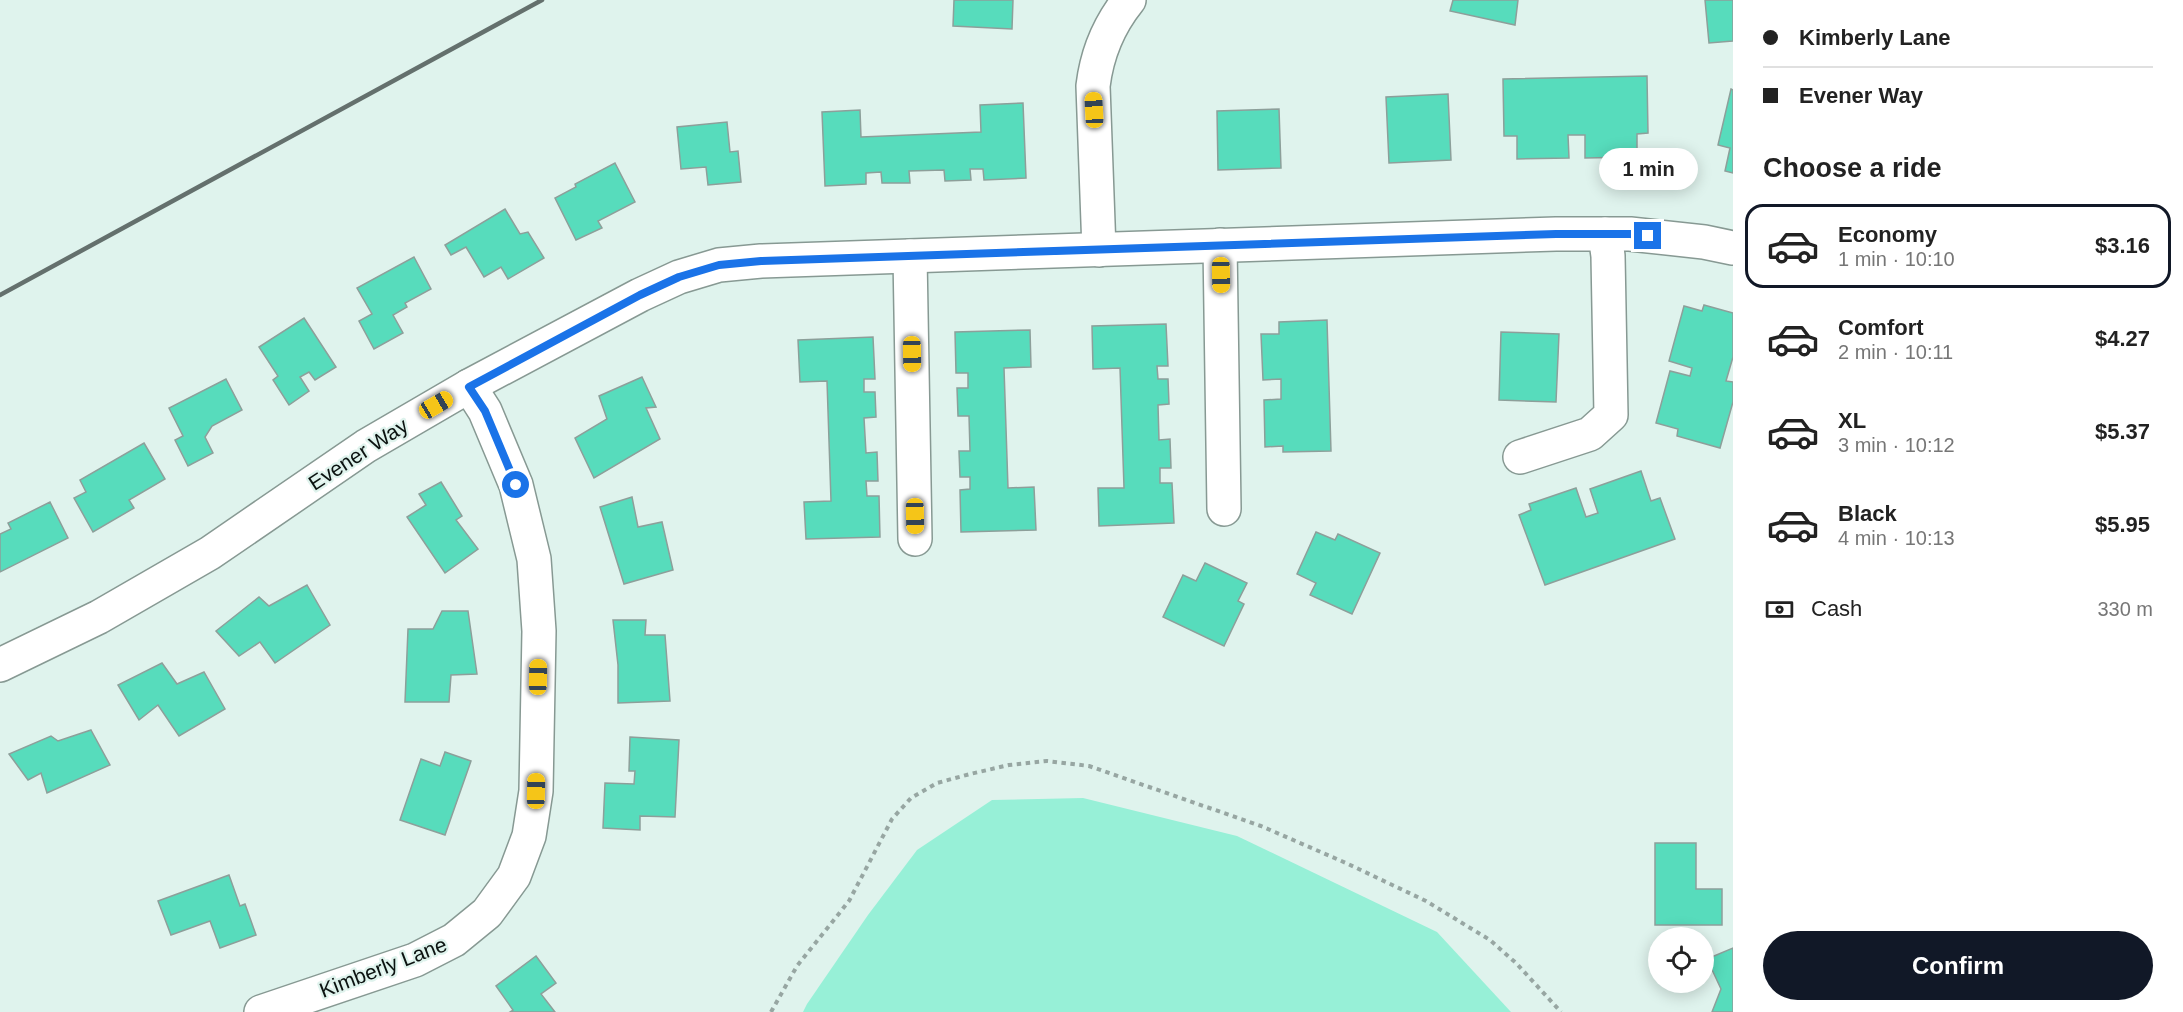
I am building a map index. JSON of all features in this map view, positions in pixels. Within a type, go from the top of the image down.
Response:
[{"type":"street","points":[[1099,250],[1093,86],[1095,64],[1102,43],[1117,15],[1129,0]]},
{"type":"street","points":[[1520,458],[1590,434],[1611,415],[1608,256],[1605,234]]},
{"type":"street","name":"Evener Way","points":[[0,664],[99,617],[210,553],[366,446],[469,387],[640,295],[679,277],[719,265],[761,261],[1605,234],[1641,235],[1704,242],[1733,248]]},
{"type":"street","points":[[1220,245],[1224,509]]},
{"type":"street","points":[[910,256],[915,539]]},
{"type":"street","name":"Kimberly Lane","points":[[261,1012],[415,960],[454,940],[487,913],[514,876],[528,836],[536,791],[538,631],[534,559],[516,485],[485,411],[469,387]]},
{"type":"path","points":[[771,1012],[798,966],[849,901],[892,819],[911,798],[937,783],[970,774],[1009,765],[1047,761],[1089,766],[1261,826],[1346,862],[1426,901],[1490,940],[1516,963],[1561,1012]]},
{"type":"green space","points":[[1083,798],[1237,836],[1437,932],[1511,1012],[803,1012],[868,915],[917,850],[992,800]]},
{"type":"building","points":[[954,0],[1013,0],[1012,29],[953,26]]},
{"type":"building","points":[[1453,0],[1518,0],[1515,25],[1450,11]]},
{"type":"building","points":[[1705,0],[1733,0],[1733,41],[1709,43]]},
{"type":"building","points":[[1647,76],[1648,133],[1637,134],[1637,157],[1585,158],[1585,135],[1568,135],[1569,158],[1517,159],[1517,136],[1504,136],[1503,79]]},
{"type":"building","points":[[1731,89],[1733,90],[1733,173],[1725,171],[1730,148],[1718,145]]},
{"type":"building","points":[[1448,94],[1451,160],[1389,163],[1386,97]]},
{"type":"building","points":[[1023,103],[1026,178],[984,180],[983,169],[970,169],[971,180],[945,181],[944,170],[909,171],[910,183],[882,183],[881,172],[866,173],[866,184],[825,186],[822,112],[860,110],[861,137],[981,132],[980,105]]},
{"type":"building","points":[[1279,109],[1281,168],[1218,170],[1217,111]]},
{"type":"building","points":[[727,122],[730,152],[738,151],[741,182],[708,185],[706,167],[681,169],[677,127]]},
{"type":"building","points":[[615,163],[635,202],[598,221],[602,228],[576,240],[555,198],[576,187],[575,184]]},
{"type":"building","points":[[505,209],[520,234],[528,232],[544,258],[508,279],[501,267],[484,277],[466,247],[451,255],[445,245]]},
{"type":"building","points":[[414,257],[431,289],[405,303],[407,307],[393,315],[403,333],[374,349],[359,321],[372,314],[357,288]]},
{"type":"building","points":[[1704,305],[1733,313],[1733,357],[1726,381],[1733,382],[1733,402],[1720,448],[1677,436],[1678,429],[1656,423],[1670,371],[1690,376],[1692,368],[1669,361],[1684,306],[1702,311]]},
{"type":"building","points":[[304,318],[336,367],[315,380],[309,372],[300,377],[309,391],[289,405],[273,380],[278,376],[259,347]]},
{"type":"building","points":[[1327,320],[1331,451],[1283,452],[1283,446],[1265,447],[1264,400],[1281,399],[1281,379],[1263,380],[1261,334],[1279,334],[1279,322]]},
{"type":"building","points":[[1166,324],[1168,366],[1157,366],[1158,379],[1168,379],[1169,404],[1158,405],[1159,440],[1170,439],[1171,468],[1160,468],[1160,483],[1172,483],[1174,523],[1099,526],[1098,488],[1124,488],[1120,368],[1093,369],[1092,326]]},
{"type":"building","points":[[1030,330],[1031,367],[1004,368],[1008,488],[1034,487],[1036,530],[961,532],[960,490],[970,489],[970,477],[960,477],[959,451],[970,451],[969,416],[958,416],[957,388],[968,388],[968,373],[956,373],[955,332]]},
{"type":"building","points":[[1501,332],[1559,334],[1556,402],[1499,400]]},
{"type":"building","points":[[873,337],[875,379],[864,379],[864,392],[875,392],[876,417],[864,418],[866,453],[877,452],[878,481],[866,481],[867,496],[879,496],[880,537],[806,539],[804,502],[831,501],[827,381],[800,382],[798,340]]},
{"type":"building","points":[[642,377],[656,407],[646,408],[660,439],[594,478],[575,438],[607,419],[599,396]]},
{"type":"building","points":[[226,379],[242,410],[212,426],[205,437],[213,453],[188,466],[175,440],[183,436],[169,408]]},
{"type":"building","points":[[144,443],[165,479],[129,500],[134,508],[93,532],[74,498],[86,492],[80,480]]},
{"type":"building","points":[[1641,471],[1651,501],[1660,498],[1675,539],[1545,585],[1519,515],[1531,510],[1529,504],[1576,488],[1586,517],[1598,513],[1590,489]]},
{"type":"building","points":[[441,482],[462,516],[456,520],[478,549],[445,573],[407,517],[426,505],[419,494]]},
{"type":"building","points":[[632,497],[638,527],[662,522],[673,570],[624,584],[600,507]]},
{"type":"building","points":[[50,502],[68,538],[0,572],[0,534],[11,529],[8,523]]},
{"type":"building","points":[[1316,532],[1335,540],[1338,534],[1380,553],[1352,614],[1310,595],[1316,583],[1297,574]]},
{"type":"building","points":[[1205,563],[1247,583],[1238,601],[1244,604],[1224,646],[1163,617],[1183,575],[1196,581]]},
{"type":"building","points":[[307,585],[330,625],[275,663],[260,642],[239,656],[216,631],[259,597],[269,606]]},
{"type":"building","points":[[442,611],[468,611],[477,674],[451,675],[449,702],[405,702],[408,629],[433,629]]},
{"type":"building","points":[[613,620],[646,620],[645,635],[665,635],[670,701],[618,703],[618,665]]},
{"type":"building","points":[[162,663],[177,684],[204,672],[225,709],[179,736],[158,705],[139,720],[118,685]]},
{"type":"building","points":[[91,730],[110,765],[47,793],[41,773],[28,780],[9,754],[51,736],[58,741]]},
{"type":"building","points":[[630,737],[679,740],[675,817],[640,816],[640,830],[603,828],[605,783],[634,784],[635,771],[629,771]]},
{"type":"building","points":[[445,752],[471,761],[445,835],[400,820],[421,759],[440,766]]},
{"type":"building","points":[[1655,843],[1696,843],[1696,889],[1722,889],[1722,925],[1655,925]]},
{"type":"building","points":[[229,875],[240,906],[245,904],[256,935],[220,948],[210,921],[171,935],[158,901]]},
{"type":"building","points":[[1733,948],[1733,1012],[1712,1012],[1721,989],[1714,974],[1714,956]]},
{"type":"building","points":[[536,956],[556,983],[541,994],[555,1012],[510,1012],[513,1010],[496,986]]},
{"type":"railway","points":[[0,295],[542,0]]},
{"type":"route","points":[[516,485],[485,411],[469,387],[640,295],[679,277],[719,265],[761,261],[1556,234],[1648,236]]}]
